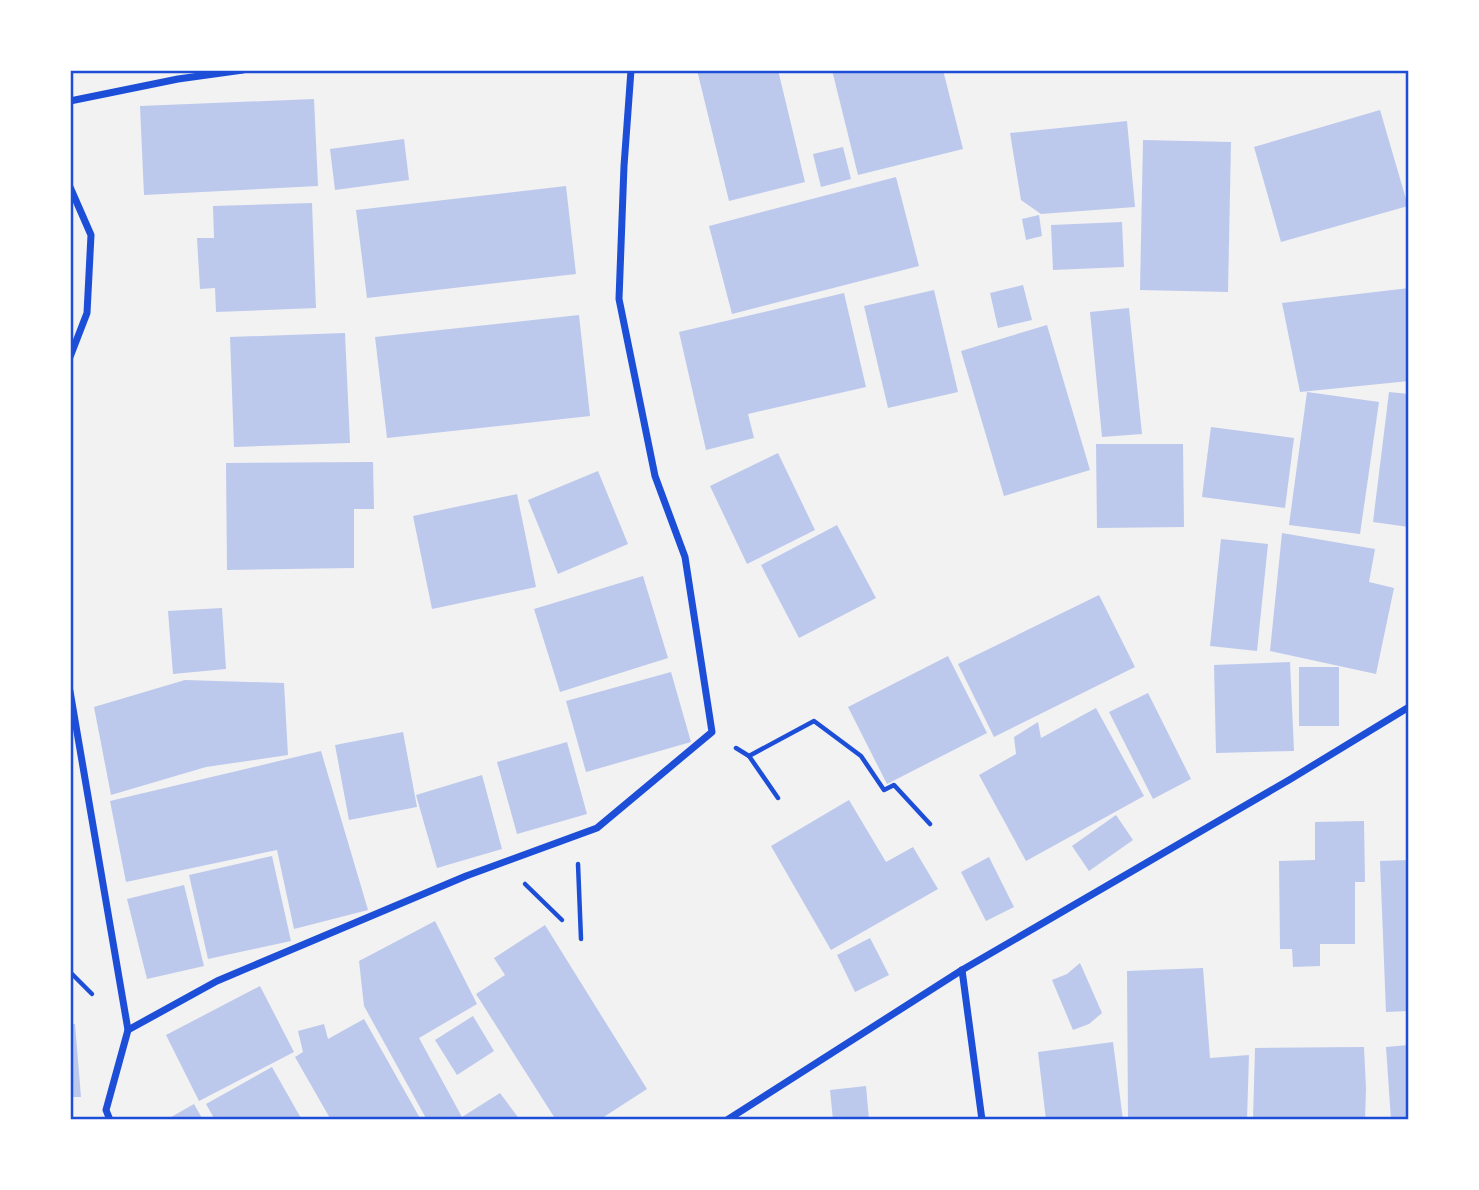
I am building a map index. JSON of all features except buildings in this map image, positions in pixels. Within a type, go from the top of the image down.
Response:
[{"type":"street","points":[[70,101],[178,79],[243,70]]},
{"type":"street","points":[[128,1030],[229,976],[466,876],[597,828],[712,732],[685,557],[655,476],[619,299],[631,70]]},
{"type":"street","points":[[70,187],[91,235],[87,313],[70,356]]},
{"type":"street","points":[[70,691],[128,1030],[106,1110],[110,1120]]},
{"type":"street","points":[[727,1120],[962,970],[1409,707]]},
{"type":"street","points":[[962,970],[982,1120]]},
{"type":"path","points":[[749,756],[814,721],[861,756],[884,790],[894,785],[930,824]]},
{"type":"path","points":[[712,732],[749,756],[778,798]]},
{"type":"path","points":[[576,835],[581,939]]}]
